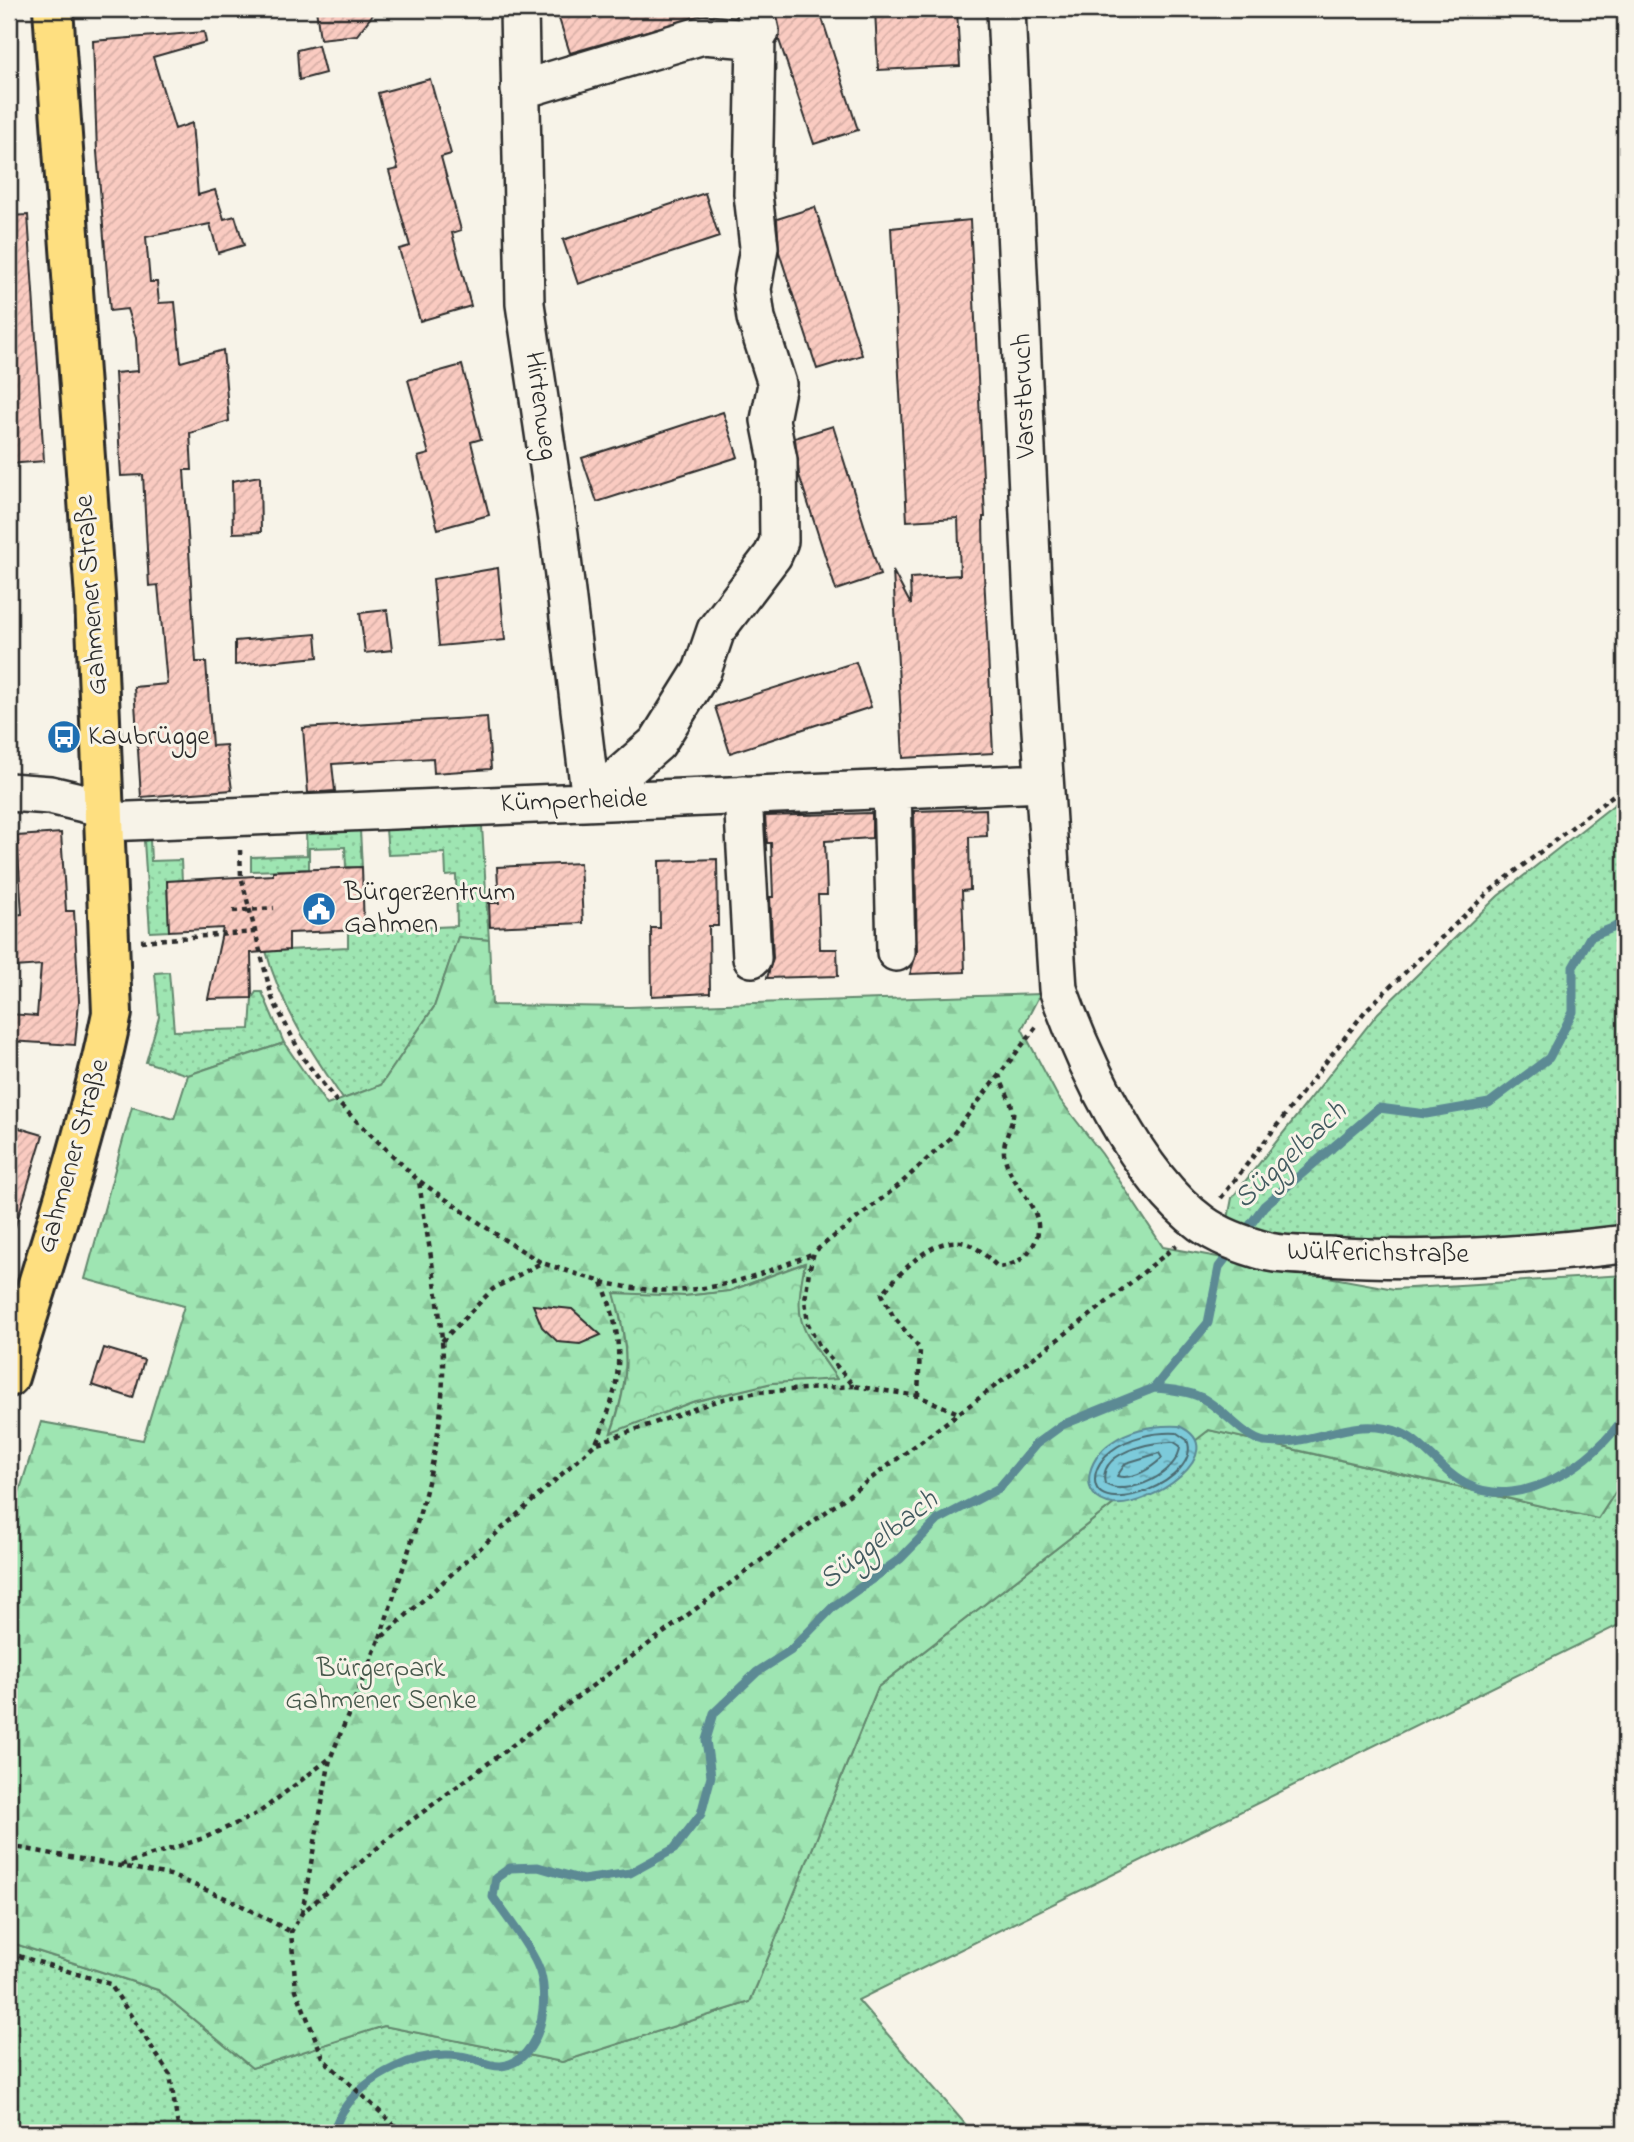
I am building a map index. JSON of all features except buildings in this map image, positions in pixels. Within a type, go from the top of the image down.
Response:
[{"type":"main road","name":"Gahmener Straße","points":[[9,1377],[65,1196],[102,1060],[111,1013],[106,815],[95,598],[53,9]]},
{"type":"street","name":"Hirtenweg","points":[[519,9],[526,304],[559,534],[591,801]]},
{"type":"street","name":"Varstbruch","points":[[1006,9],[1043,783]]},
{"type":"street","points":[[520,90],[703,35],[755,23],[753,194],[759,247],[752,289],[756,318],[777,384],[770,420],[778,460],[779,541],[773,555],[716,630],[702,671],[657,743],[591,801]]},
{"type":"street","name":"Kümperheide","points":[[106,815],[238,817],[1043,783]]},
{"type":"street","name":"Wülferichstraße","points":[[1043,783],[1058,989],[1072,1030],[1105,1096],[1150,1168],[1185,1209],[1212,1230],[1270,1252],[1394,1258],[1625,1244]]},
{"type":"street","points":[[891,789],[895,952]]},
{"type":"street","points":[[9,792],[50,795],[106,815]]},
{"type":"street","points":[[743,795],[752,958]]},
{"type":"path","points":[[403,2133],[324,2060],[296,1990],[291,1932],[302,1913],[396,1832],[957,1412],[1212,1230],[1366,1010],[1490,891],[1625,786]]},
{"type":"path","points":[[238,817],[241,876],[272,998],[303,1058],[336,1101],[418,1180],[542,1263],[602,1282],[652,1290],[709,1289],[733,1284],[814,1252],[898,1186],[950,1138],[1038,1024],[1058,989]]},
{"type":"path","points":[[233,911],[274,908]]},
{"type":"path","points":[[157,946],[159,939],[255,932]]},
{"type":"path","points":[[918,1396],[920,1349],[893,1316],[882,1294],[920,1255],[941,1245],[961,1242],[974,1247],[998,1267],[1009,1266],[1026,1256],[1038,1239],[1040,1218],[1013,1180],[1004,1153],[1014,1113],[999,1074]]},
{"type":"path","points":[[302,1913],[330,1759],[379,1640],[429,1482],[441,1398],[442,1341],[418,1180]]},
{"type":"path","points":[[814,1252],[805,1300],[808,1324],[820,1347],[854,1386]]},
{"type":"path","points":[[442,1341],[493,1289],[542,1263]]},
{"type":"path","points":[[595,1444],[616,1394],[620,1367],[616,1320],[602,1282]]},
{"type":"path","points":[[379,1640],[595,1444],[719,1400],[757,1392],[854,1386],[918,1396],[957,1412]]},
{"type":"path","points":[[120,1865],[204,1838],[257,1814],[330,1759]]},
{"type":"path","points":[[9,1846],[170,1875],[235,1902],[291,1932]]},
{"type":"path","points":[[9,1953],[110,1984],[170,2075],[179,2133]]},
{"type":"green space","points":[[1625,796],[1625,1242],[1275,1244],[1227,1224],[1232,1198],[1378,1013],[1498,896]]},
{"type":"green space","points":[[482,826],[489,940],[458,937],[434,1007],[381,1085],[343,1099],[289,1010],[266,951],[348,947],[348,931],[457,926],[456,875],[446,876],[445,853],[388,855],[386,829]]},
{"type":"green space","points":[[360,830],[362,867],[346,867],[345,847],[309,848],[309,869],[251,871],[251,857],[307,855],[306,833]]},
{"type":"green space","points":[[150,839],[151,861],[181,860],[182,881],[167,882],[169,931],[150,932],[144,841]]},
{"type":"green space","name":"Bürgerpark Gahmener Senke","points":[[458,937],[489,940],[492,1005],[629,1007],[1040,994],[1022,1029],[1058,1097],[1102,1154],[1163,1247],[1394,1289],[1625,1275],[1625,1477],[1598,1519],[1209,1430],[878,1687],[750,2002],[562,2062],[384,2026],[252,2068],[158,1990],[9,1942],[9,1525],[41,1422],[143,1440],[184,1306],[85,1279],[132,1107],[174,1119],[188,1075],[284,1043],[327,1105],[381,1085],[434,1007]],"holes":[[[804,1263],[797,1304],[803,1329],[836,1378],[772,1383],[692,1402],[611,1432],[622,1393],[626,1363],[615,1294],[685,1296],[730,1291]]]},
{"type":"green space","points":[[169,972],[174,1031],[250,1029],[252,998],[256,992],[262,992],[284,1043],[188,1075],[146,1062],[159,1017],[155,973]]},
{"type":"green space","points":[[805,1263],[800,1301],[803,1325],[837,1379],[772,1383],[692,1402],[611,1433],[622,1397],[626,1364],[623,1330],[614,1293],[685,1296],[730,1291]]},
{"type":"green space","points":[[1209,1430],[1598,1519],[1625,1477],[1625,1622],[858,2000],[973,2133],[9,2133],[9,1942],[158,1990],[252,2068],[384,2026],[562,2062],[750,2002],[878,1687]]},
{"type":"water","points":[[1162,1426],[1179,1426],[1194,1437],[1197,1449],[1192,1463],[1180,1476],[1164,1488],[1128,1503],[1113,1504],[1094,1494],[1089,1477],[1096,1458],[1103,1449],[1127,1434]]},
{"type":"waterway","name":"Süggelbach","points":[[1242,1236],[1264,1206],[1379,1108],[1426,1114],[1489,1103],[1549,1058],[1573,1012],[1573,967],[1590,937],[1625,923]]},
{"type":"waterway","name":"Süggelbach","points":[[332,2133],[342,2112],[366,2086],[411,2061],[444,2055],[501,2066],[515,2062],[526,2053],[540,2025],[543,2009],[541,1977],[528,1947],[493,1897],[496,1878],[510,1868],[538,1867],[583,1880],[630,1873],[674,1849],[701,1814],[711,1776],[706,1740],[714,1713],[757,1672],[790,1651],[833,1607],[900,1559],[938,1520],[999,1488],[1036,1444],[1062,1425],[1154,1388],[1208,1323],[1219,1267],[1232,1250]]},
{"type":"waterway","points":[[1154,1388],[1200,1397],[1250,1435],[1265,1442],[1282,1443],[1367,1427],[1401,1433],[1419,1444],[1459,1480],[1489,1492],[1512,1492],[1534,1487],[1557,1477],[1596,1449],[1625,1415]]},
{"type":"place","name":"Kaubrügge","points":[[64,737]]},
{"type":"place","name":"Bürgerzentrum Gahmen","points":[[319,909]]}]
